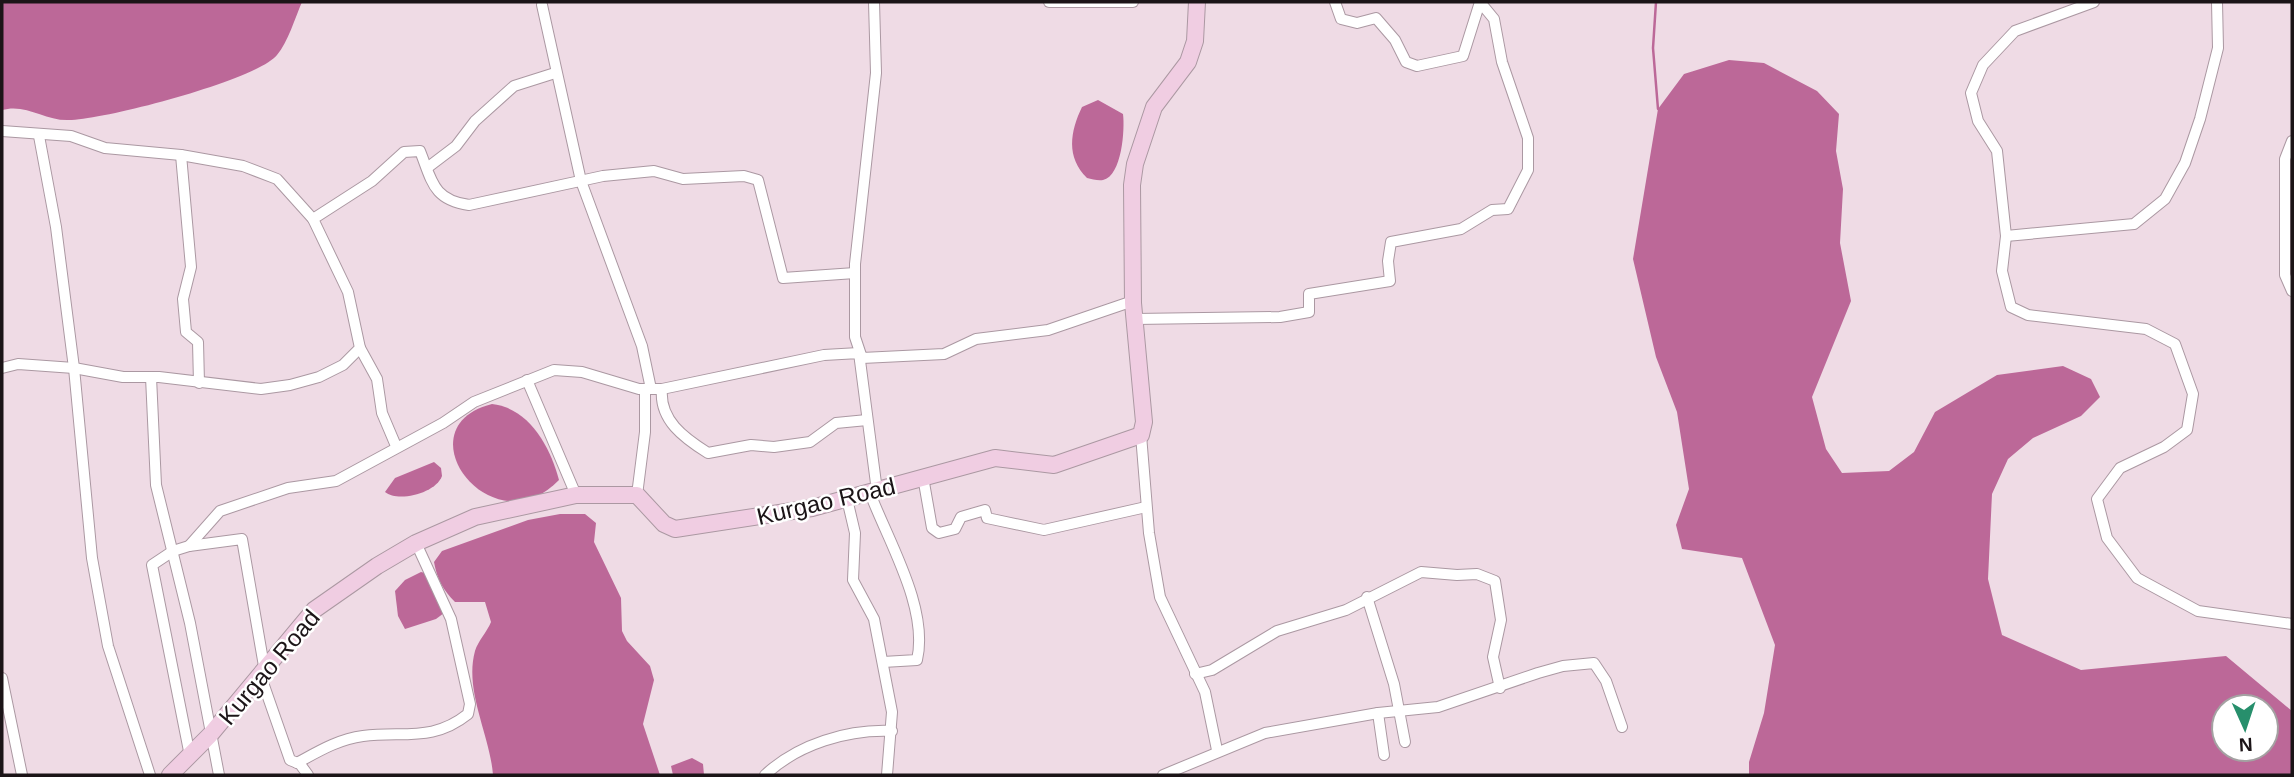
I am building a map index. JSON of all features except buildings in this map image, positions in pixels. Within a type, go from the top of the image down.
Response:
[{"type":"street","points":[[874,2],[876,73],[855,273],[859,353],[874,492],[907,584],[920,646],[917,660],[883,662]]},
{"type":"street","points":[[1049,2],[1133,2]]},
{"type":"street","points":[[1197,2],[1195,41],[1188,62],[1154,107],[1135,164],[1131,198],[1133,301],[1144,422],[1140,435],[1146,507],[1160,597],[1205,692],[1217,750]]},
{"type":"street","points":[[1135,319],[1280,317],[1309,312],[1309,294],[1390,281],[1388,261],[1391,242],[1461,229],[1493,210],[1508,209],[1528,170],[1528,138],[1502,62],[1494,19],[1480,2],[1463,55],[1417,66],[1406,62],[1395,40],[1376,18],[1357,23],[1341,19],[1335,2]]},
{"type":"street","points":[[2094,2],[2015,31],[1983,65],[1971,93],[1978,121],[1997,150],[2006,236],[2001,271],[2011,307],[2028,315],[2146,329],[2175,344],[2193,394],[2187,430],[2164,447],[2120,468],[2097,499],[2107,538],[2137,578],[2197,611],[2292,624]]},
{"type":"street","points":[[2006,236],[2134,224],[2165,199],[2185,163],[2200,119],[2218,48],[2217,2]]},
{"type":"street","points":[[542,5],[581,181],[642,346],[652,389],[668,420],[689,441],[708,453],[751,444],[774,447],[810,442],[836,423],[867,420]]},
{"type":"street","points":[[427,168],[456,146],[475,121],[489,112],[513,86],[555,73]]},
{"type":"street","points":[[2,131],[39,136],[71,136],[105,148],[181,155],[243,166],[277,179],[313,219],[348,292],[360,348],[377,379],[383,413],[396,446]]},
{"type":"street","points":[[39,136],[56,227],[74,368],[92,558],[108,646],[150,775]]},
{"type":"street","points":[[2292,141],[2285,159],[2285,275],[2292,291]]},
{"type":"street","points":[[313,219],[372,181],[404,152],[420,151],[440,195],[452,203],[469,205],[581,181],[654,171],[683,179],[744,176],[758,180],[783,278],[855,273]]},
{"type":"street","points":[[181,155],[191,267],[183,299],[183,315],[186,332],[198,342],[198,383]]},
{"type":"street","points":[[859,353],[862,358],[944,354],[976,339],[1048,330],[1133,301]]},
{"type":"street","points":[[2,368],[18,364],[74,368],[123,377],[151,377],[261,389],[290,386],[343,365],[360,348]]},
{"type":"street","points":[[189,546],[220,511],[288,488],[336,481],[396,446],[443,424],[474,402],[554,370],[567,370],[652,389],[824,355],[859,353]]},
{"type":"street","points":[[151,377],[156,485],[190,623],[219,775]]},
{"type":"street","points":[[527,380],[576,495]]},
{"type":"street","points":[[637,495],[652,389]]},
{"type":"street","name":"Kurgao Road","points":[[170,775],[210,736],[314,610],[416,543],[475,517],[576,495],[637,495],[664,524],[675,529],[798,511],[995,458],[1054,466],[1140,435]]},
{"type":"street","points":[[923,477],[932,528],[939,533],[955,530],[961,517],[985,510],[987,518],[1044,530],[1146,507]]},
{"type":"street","points":[[847,499],[855,533],[853,580],[874,619],[883,662],[892,731],[887,775]]},
{"type":"street","points":[[190,756],[152,565],[173,551],[189,546],[242,539],[263,674],[290,760],[298,763],[308,775]]},
{"type":"street","points":[[298,763],[341,741],[364,736],[443,730],[468,713],[470,704],[451,619],[416,543]]},
{"type":"street","points":[[1195,674],[1212,670],[1277,631],[1346,610],[1367,597],[1421,572],[1478,574],[1495,581],[1501,620],[1493,657],[1500,688]]},
{"type":"street","points":[[1367,597],[1394,684],[1405,743]]},
{"type":"street","points":[[1163,775],[1217,750],[1265,733],[1378,713],[1438,708],[1563,666],[1594,663],[1606,681],[1622,727]]},
{"type":"street","points":[[2,678],[22,775]]},
{"type":"street","points":[[1378,713],[1384,755]]},
{"type":"street","points":[[765,775],[788,757],[831,738],[855,732],[892,731]]},
{"type":"shaded area","points":[[2,2],[302,2],[281,50],[264,65],[212,87],[179,97],[113,113],[60,120],[27,110],[2,110]]},
{"type":"shaded area","points":[[1729,60],[1764,63],[1817,91],[1839,114],[1836,151],[1843,189],[1840,243],[1851,301],[1812,397],[1826,449],[1842,473],[1889,471],[1914,452],[1935,412],[1997,375],[2063,366],[2091,379],[2100,397],[2081,416],[2033,438],[2008,459],[1992,494],[1988,579],[2002,635],[2081,670],[2226,656],[2270,693],[2210,693],[2210,763],[2280,763],[2280,701],[2292,711],[2292,775],[1749,775],[1749,762],[1764,713],[1775,645],[1742,558],[1682,549],[1676,525],[1689,489],[1677,412],[1656,357],[1633,259],[1658,109],[1684,74]]},
{"type":"shaded area","points":[[1098,100],[1123,114],[1123,140],[1118,161],[1109,177],[1103,180],[1087,178],[1080,170],[1072,144],[1082,107]]},
{"type":"shaded area","points":[[492,404],[505,407],[527,421],[550,454],[559,480],[533,498],[507,501],[484,493],[466,477],[455,457],[454,435],[466,417]]},
{"type":"shaded area","points":[[434,462],[441,468],[442,476],[432,487],[416,495],[399,497],[385,492],[395,478]]},
{"type":"shaded area","points":[[560,514],[585,514],[596,523],[594,542],[621,598],[622,631],[627,641],[650,666],[654,680],[643,724],[660,775],[493,775],[475,697],[472,666],[476,647],[491,622],[485,602],[455,602],[441,584],[434,562],[442,551],[528,520]]},
{"type":"shaded area","points":[[421,572],[425,573],[444,613],[436,619],[405,629],[398,616],[395,591],[405,580]]},
{"type":"shaded area","points":[[692,758],[703,764],[704,775],[673,775],[671,766]]},
{"type":"waterway","points":[[1656,2],[1653,48],[1658,109]]}]
